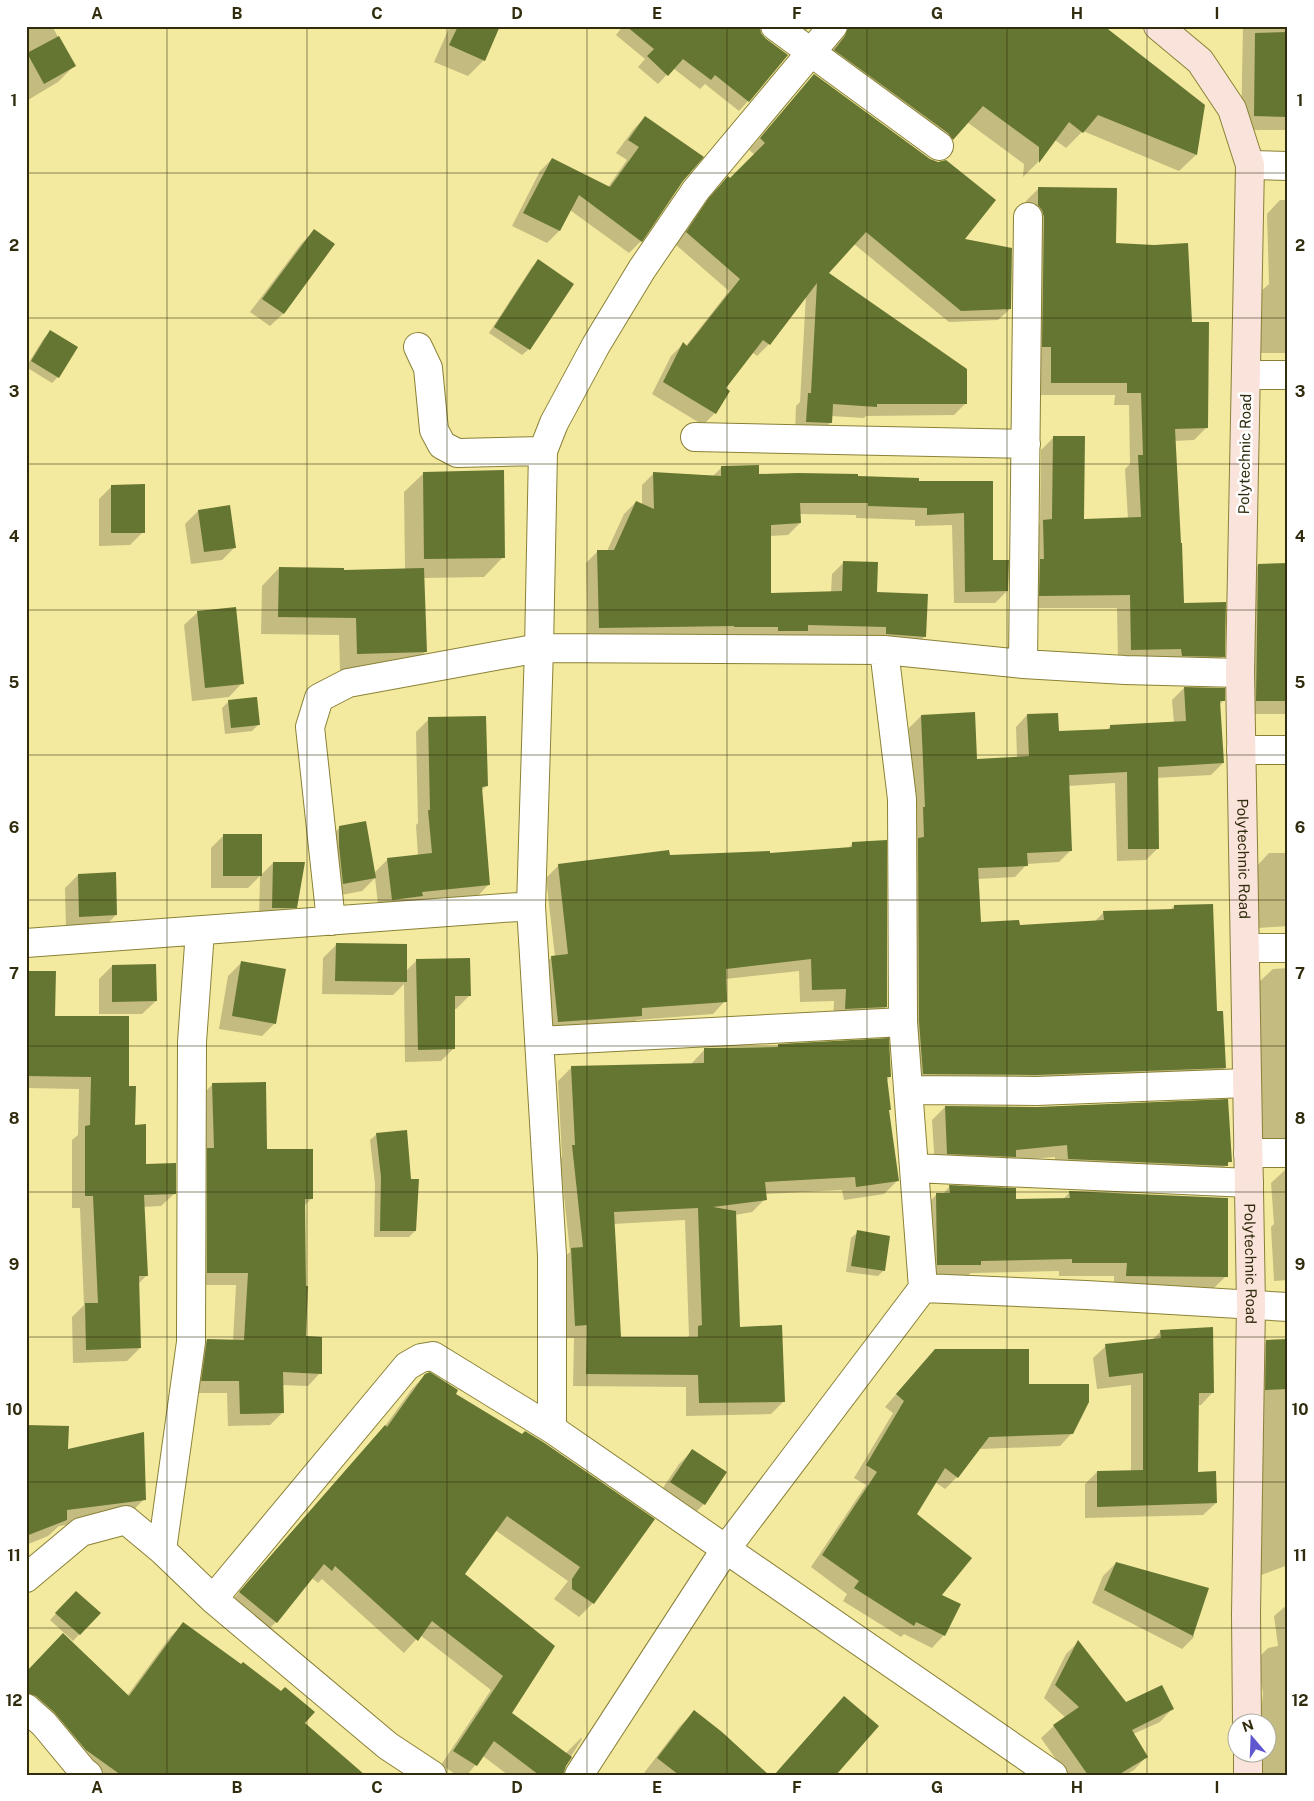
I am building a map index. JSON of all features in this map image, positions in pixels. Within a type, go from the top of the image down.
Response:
[{"type":"street","points":[[775,26],[939,146]]},
{"type":"street","points":[[552,1429],[552,1255],[531,906],[543,451],[554,424],[596,345],[642,269],[696,190],[833,26]]},
{"type":"street","name":"Polytechnic Road","points":[[1158,26],[1200,61],[1206,69],[1232,109],[1250,165],[1240,673],[1251,1305],[1246,1614],[1248,1714]]},
{"type":"street","points":[[1250,165],[1288,166]]},
{"type":"street","points":[[1023,664],[1028,218]]},
{"type":"street","points":[[418,347],[428,368],[434,430],[442,445],[457,453],[543,451]]},
{"type":"street","points":[[1246,375],[1288,375]]},
{"type":"street","points":[[695,437],[1026,444]]},
{"type":"street","points":[[331,921],[310,727],[319,698],[348,683],[539,648],[884,650],[1023,664],[1125,670],[1240,673]]},
{"type":"street","points":[[579,1775],[725,1550],[924,1288],[903,1022],[902,799],[884,650]]},
{"type":"street","points":[[1242,750],[1288,750]]},
{"type":"street","points":[[26,943],[531,906]]},
{"type":"street","points":[[162,1550],[191,1342],[192,1042],[200,931]]},
{"type":"street","points":[[1245,948],[1288,948]]},
{"type":"street","points":[[539,1041],[903,1022]]},
{"type":"street","points":[[908,1090],[1036,1091],[1247,1083]]},
{"type":"street","points":[[1248,1153],[1288,1153]]},
{"type":"street","points":[[914,1168],[1249,1183]]},
{"type":"street","points":[[924,1288],[1288,1307]]},
{"type":"street","points":[[213,1599],[407,1366],[421,1358],[434,1356],[552,1429],[1053,1775]]},
{"type":"street","points":[[26,1578],[81,1532],[126,1520],[162,1550],[213,1599],[388,1746],[432,1775]]},
{"type":"street","points":[[26,1708],[44,1724],[88,1775]]},
{"type":"building","points":[[458,26],[500,26],[485,61],[449,45]]},
{"type":"building","points":[[626,26],[760,26],[761,33],[765,38],[788,55],[749,102],[715,75],[711,80],[683,59],[668,76],[647,56],[654,49]]},
{"type":"building","points":[[848,26],[1104,26],[1205,105],[1197,155],[1098,115],[1083,133],[1069,122],[1039,163],[1039,147],[983,106],[953,140],[948,133],[834,50],[845,36]]},
{"type":"building","points":[[1288,32],[1288,117],[1254,116],[1255,33]]},
{"type":"building","points":[[59,36],[76,66],[44,84],[27,53]]},
{"type":"building","points":[[814,74],[930,159],[938,162],[946,160],[996,200],[965,239],[1012,248],[1011,309],[961,311],[866,232],[829,273],[967,369],[967,404],[877,404],[877,407],[833,404],[832,423],[806,422],[808,393],[811,393],[817,283],[770,345],[763,340],[726,388],[730,391],[716,414],[663,382],[683,342],[687,346],[740,279],[686,232],[708,199],[728,176],[730,178],[765,143],[760,138]]},
{"type":"building","points":[[645,116],[704,157],[683,181],[642,242],[579,195],[560,231],[523,213],[552,158],[610,187],[639,147],[628,140]]},
{"type":"building","points":[[1038,187],[1117,188],[1116,243],[1154,245],[1188,243],[1192,322],[1209,322],[1208,428],[1175,429],[1184,603],[1226,602],[1225,657],[1182,656],[1181,649],[1131,650],[1130,595],[1039,596],[1040,559],[1044,559],[1043,520],[1052,519],[1053,436],[1085,436],[1084,519],[1141,517],[1138,455],[1143,455],[1141,393],[1127,393],[1127,383],[1051,383],[1051,347],[1042,347],[1044,217],[1038,205]]},
{"type":"building","points":[[314,229],[335,244],[284,314],[262,299]]},
{"type":"building","points":[[538,259],[574,284],[530,350],[494,327]]},
{"type":"building","points":[[50,330],[78,347],[59,378],[31,361]]},
{"type":"building","points":[[759,465],[759,474],[858,474],[858,476],[919,478],[919,481],[993,481],[993,560],[1009,560],[1008,591],[965,592],[964,513],[927,515],[927,508],[868,506],[868,503],[800,503],[801,523],[771,525],[771,593],[842,591],[843,561],[878,562],[877,592],[928,594],[926,637],[886,634],[886,627],[808,625],[808,631],[778,631],[778,627],[734,626],[599,628],[597,550],[614,550],[636,501],[654,509],[653,472],[721,476],[721,466]]},
{"type":"building","points":[[504,470],[505,558],[424,559],[423,472]]},
{"type":"building","points":[[145,484],[145,533],[111,533],[111,485]]},
{"type":"building","points":[[230,505],[236,548],[204,552],[198,510]]},
{"type":"building","points":[[1288,563],[1288,701],[1256,701],[1258,564]]},
{"type":"building","points":[[279,567],[344,568],[344,570],[424,568],[427,652],[357,654],[356,618],[278,617]]},
{"type":"building","points":[[236,607],[244,684],[205,688],[197,611]]},
{"type":"building","points":[[1184,687],[1225,688],[1225,701],[1220,701],[1224,763],[1158,767],[1159,849],[1128,849],[1127,772],[1069,775],[1072,851],[1027,853],[1028,866],[978,868],[981,922],[1019,920],[1020,925],[1104,920],[1103,911],[1174,909],[1174,905],[1213,904],[1217,1011],[1223,1011],[1226,1068],[1036,1075],[923,1074],[919,1021],[918,838],[924,837],[923,807],[925,807],[921,715],[975,712],[977,759],[1029,756],[1027,714],[1058,713],[1059,731],[1110,729],[1110,725],[1186,721]]},
{"type":"building","points":[[257,697],[260,725],[231,728],[228,700]]},
{"type":"building","points":[[486,716],[488,786],[482,787],[490,885],[422,892],[423,896],[392,900],[387,858],[432,853],[428,810],[430,810],[428,717]]},
{"type":"building","points":[[366,821],[376,878],[343,884],[339,826]]},
{"type":"building","points":[[223,834],[262,834],[262,876],[223,876]]},
{"type":"building","points":[[887,840],[887,1007],[845,1009],[846,989],[812,990],[811,959],[726,969],[727,1002],[642,1008],[642,1016],[558,1022],[551,956],[568,954],[558,864],[669,850],[670,855],[770,851],[770,853],[852,847],[852,842]]},
{"type":"building","points":[[273,862],[305,862],[297,908],[272,908]]},
{"type":"building","points":[[116,872],[117,915],[79,917],[78,874]]},
{"type":"building","points":[[336,943],[407,944],[407,982],[335,981]]},
{"type":"building","points":[[470,958],[471,996],[455,996],[455,1049],[418,1050],[416,959]]},
{"type":"building","points":[[241,961],[286,969],[276,1024],[232,1016]]},
{"type":"building","points":[[156,964],[157,1001],[112,1002],[112,965]]},
{"type":"building","points":[[26,971],[56,971],[55,1016],[129,1016],[129,1086],[136,1086],[135,1125],[146,1124],[146,1164],[176,1163],[176,1194],[144,1195],[148,1276],[139,1276],[141,1348],[86,1350],[85,1303],[98,1303],[93,1196],[85,1196],[85,1126],[90,1125],[91,1077],[26,1076]]},
{"type":"building","points":[[889,1038],[891,1077],[887,1077],[891,1110],[889,1110],[899,1181],[856,1187],[855,1177],[765,1182],[767,1200],[713,1207],[736,1211],[740,1327],[782,1325],[785,1402],[699,1403],[698,1375],[586,1374],[587,1325],[575,1326],[571,1248],[583,1247],[572,1145],[575,1145],[571,1066],[704,1063],[704,1048],[778,1047],[778,1044]],"holes":[[[698,1208],[702,1325],[698,1326],[698,1337],[621,1337],[614,1212]]]},
{"type":"building","points":[[266,1082],[267,1149],[313,1149],[313,1199],[305,1199],[306,1286],[308,1286],[306,1336],[322,1337],[322,1374],[283,1372],[284,1413],[240,1414],[239,1381],[201,1381],[207,1339],[244,1340],[248,1273],[207,1273],[207,1148],[214,1148],[212,1083]]},
{"type":"building","points":[[1228,1099],[1232,1162],[1228,1162],[1228,1166],[1068,1159],[1067,1145],[1016,1150],[1016,1157],[947,1154],[945,1106],[1037,1107]]},
{"type":"building","points":[[407,1130],[411,1179],[419,1179],[416,1231],[380,1231],[381,1177],[376,1133]]},
{"type":"building","points":[[949,1185],[1016,1188],[1016,1199],[1070,1198],[1069,1191],[1228,1198],[1228,1277],[1126,1276],[1127,1263],[1072,1263],[1072,1259],[981,1261],[981,1265],[937,1265],[936,1193],[950,1193]]},
{"type":"building","points":[[857,1230],[890,1236],[885,1271],[851,1266]]},
{"type":"building","points":[[1213,1327],[1214,1393],[1199,1393],[1198,1472],[1216,1471],[1217,1503],[1097,1507],[1097,1471],[1143,1470],[1143,1373],[1109,1377],[1105,1344],[1161,1338],[1160,1330]]},
{"type":"building","points":[[1288,1339],[1288,1389],[1265,1390],[1266,1340]]},
{"type":"building","points":[[935,1349],[1029,1349],[1029,1384],[1089,1384],[1089,1402],[1073,1434],[989,1437],[958,1478],[945,1468],[917,1514],[972,1558],[942,1595],[961,1604],[945,1636],[916,1622],[914,1626],[854,1588],[859,1581],[822,1555],[877,1472],[866,1465],[904,1401],[896,1394]]},
{"type":"building","points":[[430,1372],[458,1390],[456,1394],[522,1434],[525,1431],[543,1442],[655,1519],[594,1604],[572,1589],[572,1579],[580,1567],[507,1516],[465,1574],[555,1646],[512,1713],[572,1757],[563,1775],[539,1775],[494,1741],[477,1766],[453,1751],[503,1676],[432,1621],[418,1641],[335,1566],[332,1571],[324,1564],[277,1623],[239,1592],[385,1425],[387,1427],[425,1374]]},
{"type":"building","points":[[26,1425],[69,1426],[68,1449],[144,1432],[146,1500],[67,1510],[67,1520],[26,1536]]},
{"type":"building","points":[[692,1449],[727,1472],[705,1505],[670,1482]]},
{"type":"building","points":[[1116,1562],[1209,1588],[1193,1636],[1104,1590]]},
{"type":"building","points":[[76,1591],[101,1613],[80,1635],[55,1613]]},
{"type":"building","points":[[183,1622],[241,1664],[243,1662],[281,1691],[285,1687],[315,1712],[305,1723],[365,1775],[121,1775],[86,1750],[54,1712],[36,1696],[26,1693],[26,1672],[63,1633],[129,1696]]},
{"type":"building","points":[[1078,1640],[1126,1702],[1162,1685],[1174,1709],[1132,1730],[1148,1757],[1118,1775],[1088,1775],[1053,1725],[1079,1707],[1055,1685]]},
{"type":"building","points":[[844,1696],[879,1726],[836,1775],[774,1775]]},
{"type":"building","points":[[694,1710],[722,1732],[769,1775],[679,1775],[657,1758]]}]
